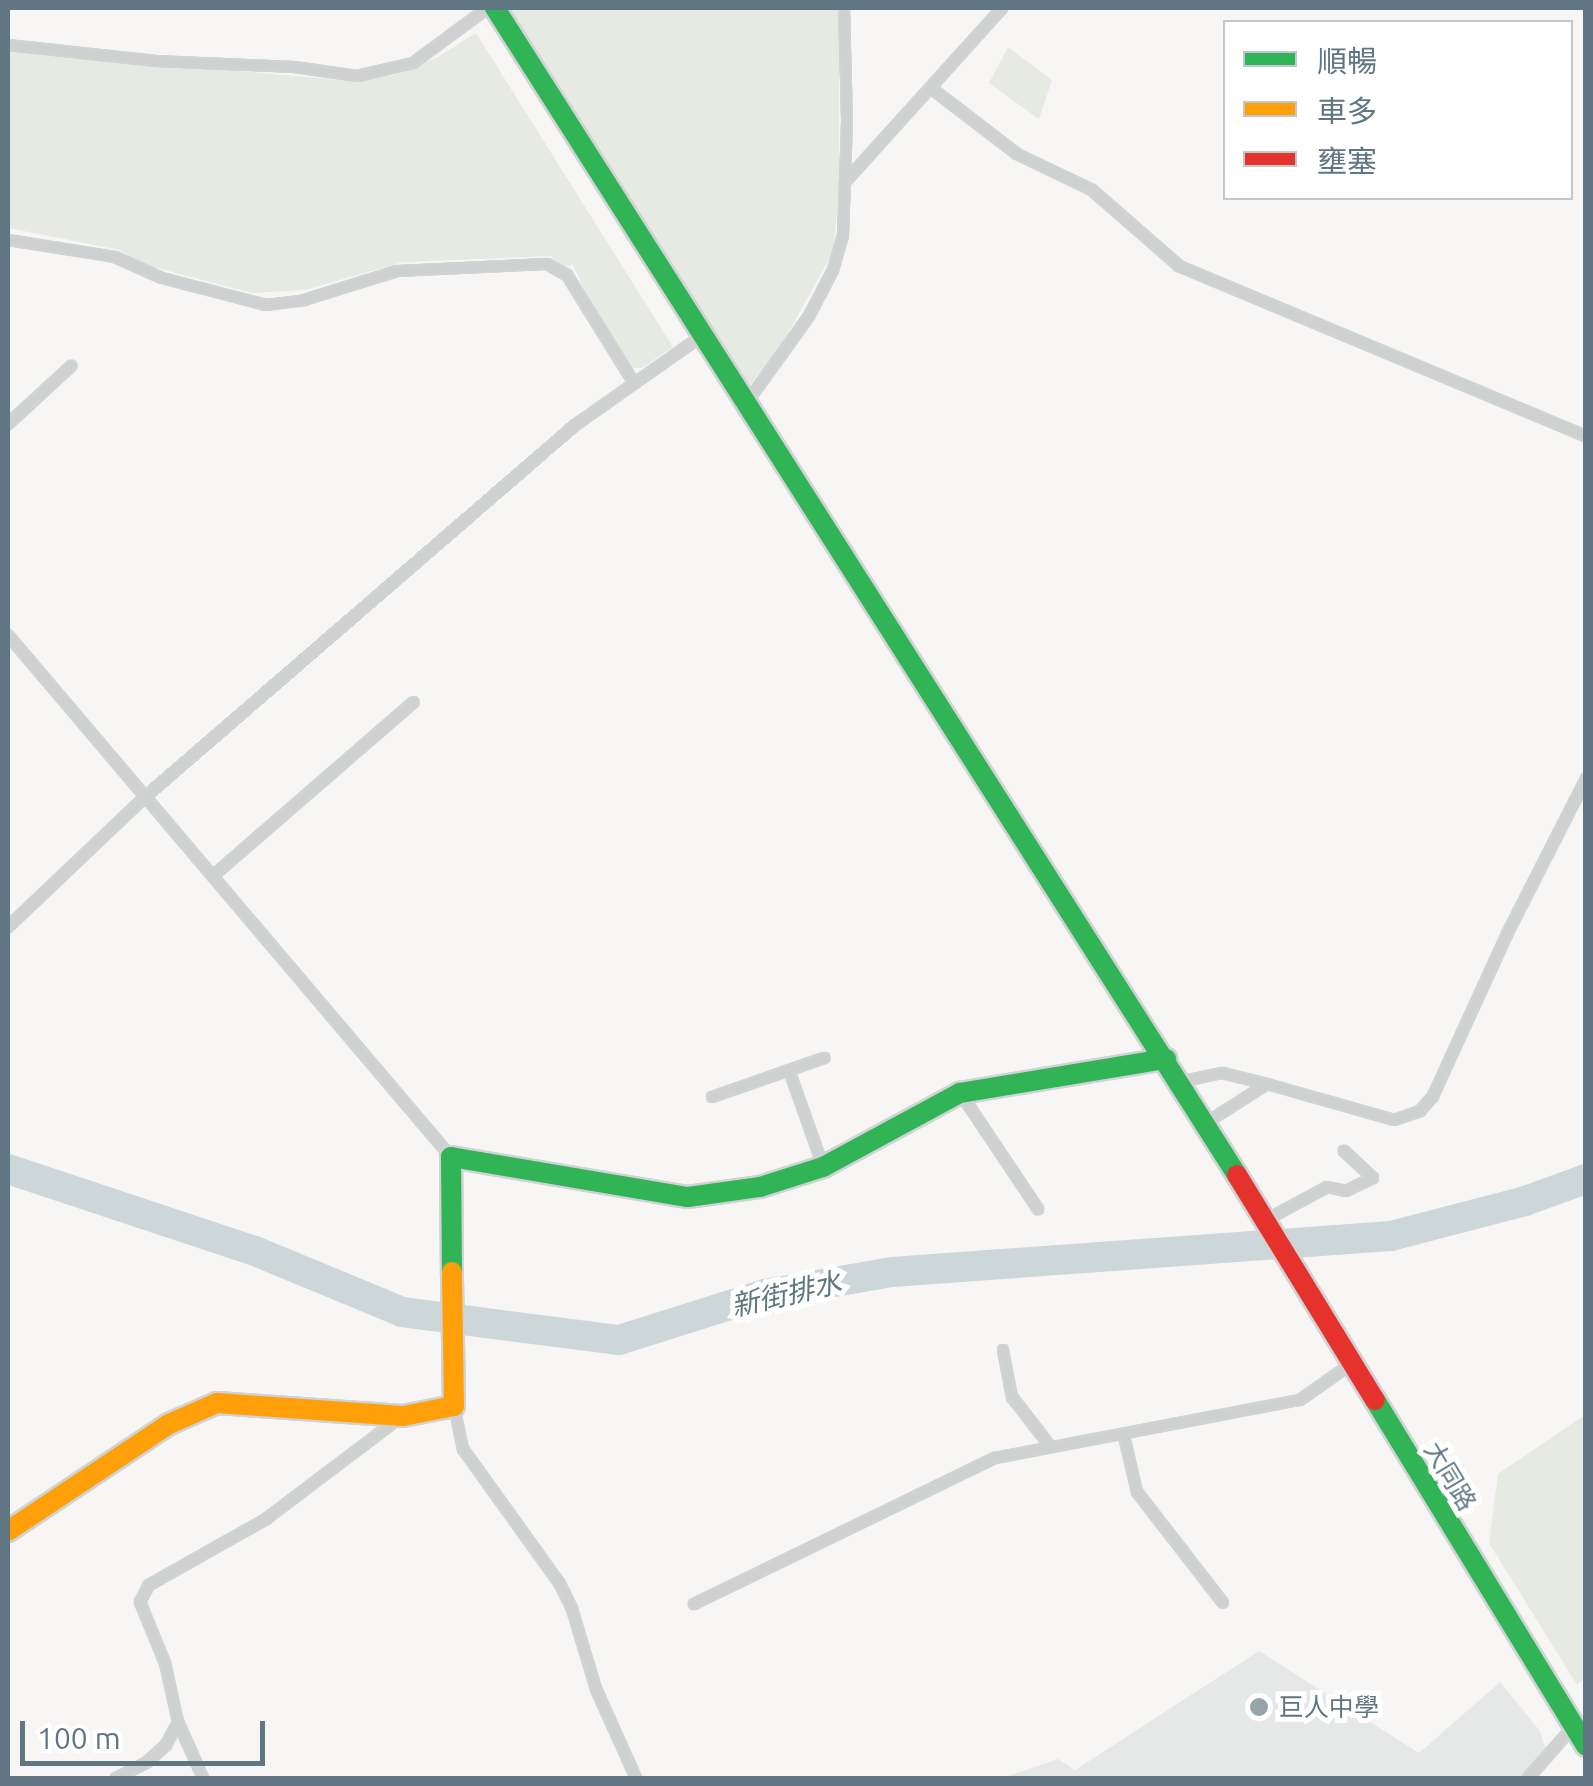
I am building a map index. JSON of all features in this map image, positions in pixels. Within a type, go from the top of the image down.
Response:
[{"type":"street","name":"大同路","points":[[491,8],[748,401],[1166,1060],[1586,1746]]},
{"type":"street","points":[[8,1531],[169,1424],[217,1403],[403,1416],[454,1406],[451,1157],[688,1197],[760,1187],[824,1167],[960,1094],[1166,1060]]},
{"type":"lane","points":[[8,45],[358,76],[413,63],[491,8]]},
{"type":"lane","points":[[748,401],[808,316],[834,270],[843,236],[844,8]]},
{"type":"lane","points":[[845,182],[1002,8]]},
{"type":"lane","points":[[932,88],[1017,154],[1092,190],[1179,266],[1586,436]]},
{"type":"lane","points":[[8,240],[115,257],[162,278],[266,305],[304,300],[396,271],[444,272],[546,264],[567,276],[634,382]]},
{"type":"lane","points":[[8,927],[145,797],[574,426],[705,334]]},
{"type":"lane","points":[[8,424],[71,366]]},
{"type":"lane","points":[[8,635],[451,1157]]},
{"type":"lane","points":[[214,875],[414,702]]},
{"type":"lane","points":[[1179,1082],[1222,1073],[1394,1120],[1420,1111],[1433,1096],[1506,934],[1586,779]]},
{"type":"lane","points":[[712,1097],[824,1058]]},
{"type":"lane","points":[[789,1070],[824,1167]]},
{"type":"lane","points":[[1206,1124],[1267,1084]]},
{"type":"lane","points":[[960,1094],[1038,1209]]},
{"type":"lane","points":[[1269,1226],[1326,1188],[1346,1191],[1374,1178],[1344,1151]]},
{"type":"lane","points":[[1003,1350],[1012,1397],[1050,1446]]},
{"type":"lane","points":[[694,1604],[996,1458],[1300,1400],[1351,1364]]},
{"type":"lane","points":[[454,1406],[462,1450],[566,1596],[596,1689],[636,1778]]},
{"type":"lane","points":[[203,1778],[178,1722],[165,1662],[140,1602],[149,1585],[266,1518],[403,1416]]},
{"type":"lane","points":[[1124,1436],[1137,1492],[1223,1602]]},
{"type":"lane","points":[[116,1778],[146,1763],[166,1745],[178,1722]]},
{"type":"lane","points":[[1528,1778],[1574,1727]]},
{"type":"shaded area","points":[[509,8],[839,8],[839,194],[833,252],[782,344],[750,385],[666,260]]},
{"type":"shaded area","points":[[476,33],[673,347],[642,368],[633,368],[593,308],[573,265],[560,268],[551,256],[403,262],[305,290],[252,293],[142,264],[120,250],[8,228],[8,50],[339,80],[394,75],[438,57]]},
{"type":"shaded area","points":[[1008,47],[1052,80],[1039,119],[989,83]]},
{"type":"shaded area","points":[[1585,1415],[1586,1677],[1577,1685],[1489,1543],[1498,1474]]},
{"type":"shaded area","name":"巨人中學","points":[[1259,1651],[1419,1753],[1500,1682],[1540,1731],[1546,1750],[1519,1778],[1002,1778],[1058,1759],[1075,1770]]},
{"type":"waterway","name":"新街排水","points":[[8,1169],[255,1251],[402,1312],[619,1340],[765,1294],[892,1272],[1391,1236],[1525,1201],[1586,1179]]},
{"type":"traffic: fast","points":[[495,8],[1237,1175]]},
{"type":"traffic: fast","points":[[452,1272],[451,1157],[688,1197],[760,1187],[823,1167],[960,1093],[1166,1059]]},
{"type":"traffic: fast","points":[[1375,1400],[1586,1746]]},
{"type":"traffic: slow","points":[[8,1531],[169,1424],[217,1403],[403,1416],[454,1406],[452,1272]]},
{"type":"traffic: jam","points":[[1237,1175],[1375,1400]]},
{"type":"place","name":"巨人中學","points":[[1259,1707]]}]
